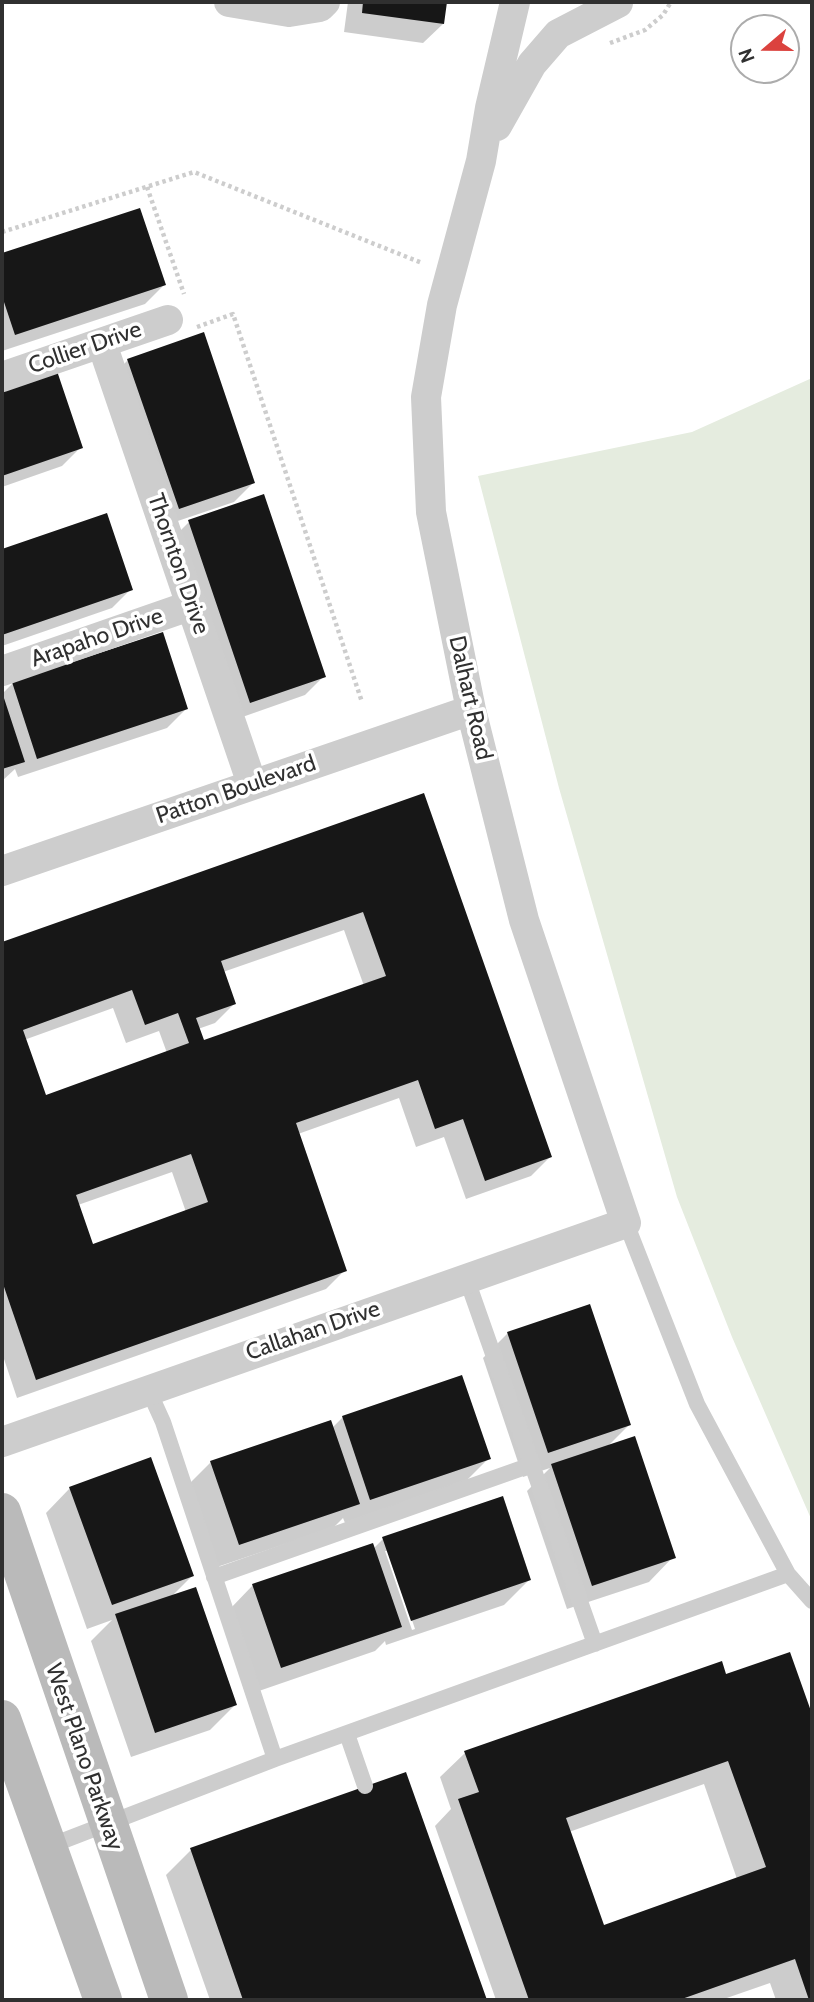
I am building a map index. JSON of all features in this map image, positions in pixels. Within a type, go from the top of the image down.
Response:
[{"type":"main road","name":"West Plano Parkway","points":[[2,1512],[106,1824],[169,2000]]},
{"type":"main road","points":[[2,1719],[103,2000]]},
{"type":"street","points":[[229,2],[289,12],[323,4]]},
{"type":"street","name":"Dalhart Road","points":[[515,2],[490,108],[481,161],[442,305],[426,397],[431,512],[471,710],[524,920],[626,1223]]},
{"type":"street","points":[[570,2],[596,7],[619,3]]},
{"type":"street","name":"Dalhart Road","points":[[481,161],[506,107],[532,64],[558,33],[619,3]]},
{"type":"street","name":"Collier Drive","points":[[2,377],[102,344],[182,312]]},
{"type":"street","name":"Thornton Drive","points":[[102,344],[252,784]]},
{"type":"street","name":"Arapaho Drive","points":[[2,671],[192,605]]},
{"type":"street","name":"Patton Boulevard","points":[[2,872],[471,710]]},
{"type":"street","name":"Callahan Drive","points":[[2,1442],[148,1388],[626,1223]]},
{"type":"lane","points":[[626,1223],[697,1404],[788,1574],[812,1601]]},
{"type":"lane","points":[[466,1277],[595,1644]]},
{"type":"lane","points":[[148,1388],[275,1759]]},
{"type":"lane","points":[[214,1577],[531,1465]]},
{"type":"lane","points":[[47,1847],[275,1759],[788,1574]]},
{"type":"lane","points":[[347,1734],[365,1786]]},
{"type":"path","points":[[599,47],[645,30],[663,15],[671,2]]},
{"type":"path","points":[[2,232],[194,173],[422,263]]},
{"type":"path","points":[[147,187],[182,312],[196,328],[233,314],[362,702]]},
{"type":"shaded area","points":[[812,378],[812,1521],[732,1337],[677,1197],[559,788],[478,476],[692,432]]},
{"type":"building","points":[[363,2],[447,2],[444,24],[362,13]]},
{"type":"building","points":[[140,208],[166,285],[15,335],[2,296],[2,253]]},
{"type":"building","points":[[204,332],[255,483],[179,509],[127,359]]},
{"type":"building","points":[[57,371],[83,448],[2,476],[2,390]]},
{"type":"building","points":[[264,494],[326,677],[250,703],[188,520]]},
{"type":"building","points":[[107,513],[133,590],[2,635],[2,549]]},
{"type":"building","points":[[163,632],[188,709],[37,759],[12,682]]},
{"type":"building","points":[[2,692],[25,762],[2,769]]},
{"type":"building","points":[[424,793],[552,1157],[485,1181],[463,1119],[435,1129],[418,1080],[296,1123],[347,1271],[36,1380],[2,1281],[2,942]],"holes":[[[363,912],[386,976],[204,1040],[196,1018],[236,1004],[221,961]],[[132,990],[145,1025],[178,1013],[189,1043],[46,1095],[23,1030]],[[191,1154],[208,1202],[93,1244],[76,1195]]]},
{"type":"building","points":[[590,1304],[631,1425],[548,1453],[507,1332]]},
{"type":"building","points":[[462,1375],[491,1459],[370,1500],[342,1416]]},
{"type":"building","points":[[331,1420],[360,1504],[239,1545],[210,1461]]},
{"type":"building","points":[[635,1436],[676,1558],[592,1586],[551,1464]]},
{"type":"building","points":[[151,1457],[194,1576],[112,1605],[69,1487]]},
{"type":"building","points":[[503,1496],[531,1580],[411,1621],[382,1537]]},
{"type":"building","points":[[373,1543],[402,1627],[281,1668],[252,1584]]},
{"type":"building","points":[[196,1587],[237,1705],[155,1733],[115,1614]]},
{"type":"building","points":[[790,1652],[812,1714],[812,2000],[809,2000],[795,1959],[679,2000],[529,2000],[458,1799],[479,1792],[464,1751],[722,1661],[726,1674]],"holes":[[[728,1761],[766,1867],[604,1925],[566,1818]]]},
{"type":"building","points":[[406,1772],[487,2000],[243,2000],[190,1848]]}]
